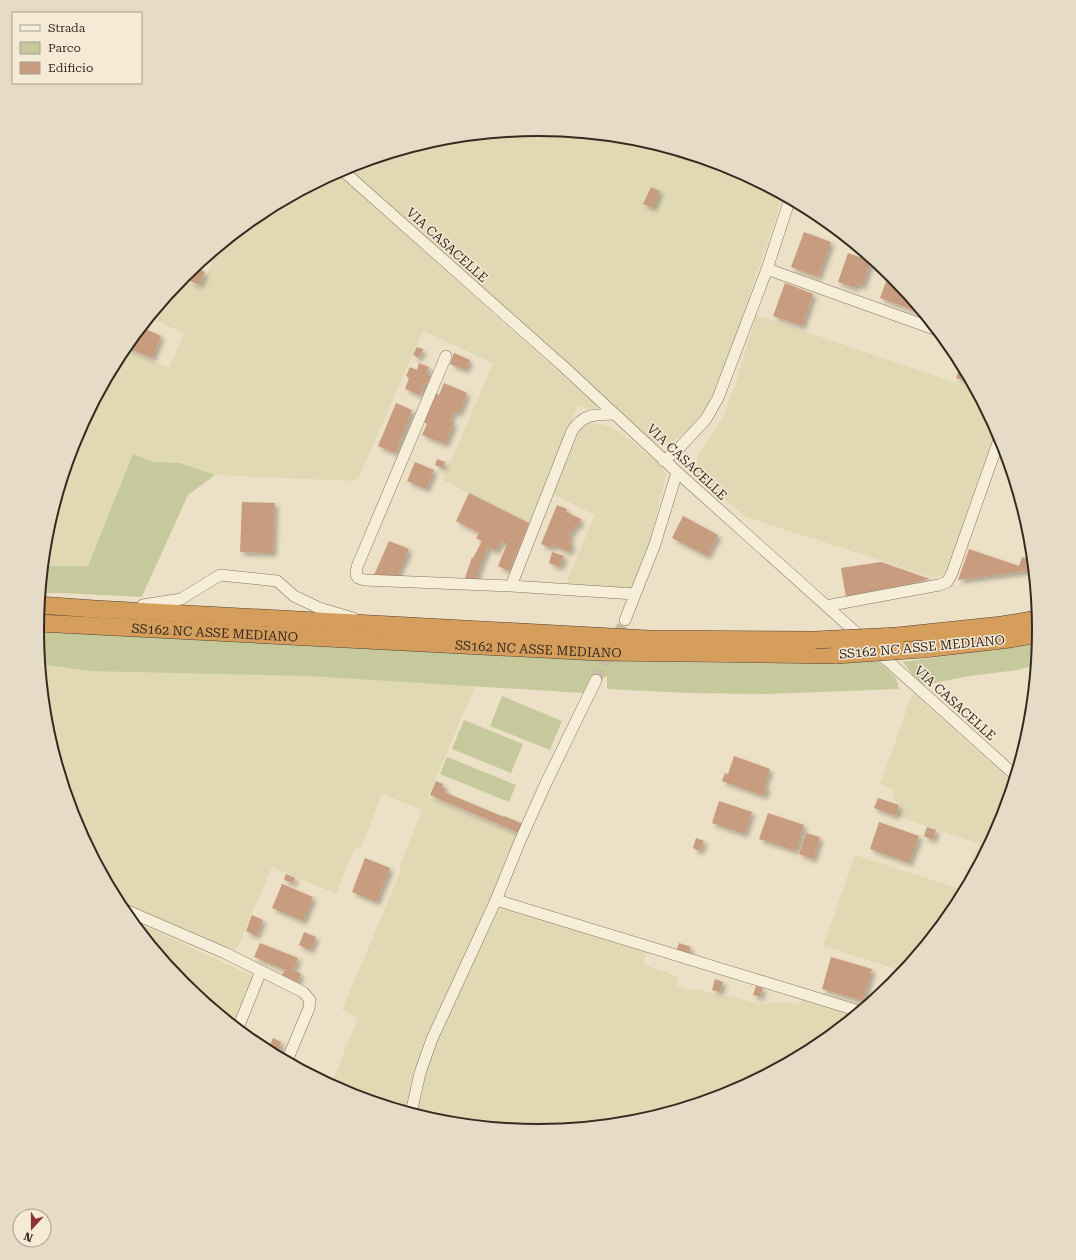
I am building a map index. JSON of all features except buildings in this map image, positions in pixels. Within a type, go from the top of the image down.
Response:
[{"type":"highway","name":"SS162 NC ASSE MEDIANO","points":[[45,605],[649,639],[815,640],[897,636],[1002,625],[1032,619]]},
{"type":"highway","name":"SS162 NC ASSE MEDIANO","points":[[44,623],[598,652],[836,655],[924,649],[1032,635]]},
{"type":"street","name":"VIA CASACELLE","points":[[347,175],[564,367],[677,472],[1011,771]]},
{"type":"street","points":[[664,460],[681,446],[706,419],[718,398],[767,269],[788,204]]},
{"type":"street","points":[[767,269],[929,327]]},
{"type":"street","points":[[446,356],[357,567],[356,575],[358,578],[365,580],[511,586],[635,594]]},
{"type":"street","points":[[511,586],[572,431],[577,423],[584,418],[614,414]]},
{"type":"street","points":[[826,606],[939,585],[947,582],[952,573],[996,447]]},
{"type":"street","points":[[624,620],[654,544],[677,472]]},
{"type":"street","points":[[95,609],[153,604],[181,599],[220,574],[277,581],[294,596],[319,608],[371,623]]},
{"type":"street","points":[[412,1108],[420,1073],[432,1040],[496,900],[546,783],[596,680]]},
{"type":"street","points":[[496,900],[853,1010]]},
{"type":"street","points":[[134,913],[226,953],[303,992],[310,1000],[309,1008],[289,1057]]},
{"type":"street","points":[[240,1024],[261,971]]},
{"type":"shaded area","points":[[506,137],[570,137],[634,145],[697,162],[756,187],[782,200],[733,344],[706,409],[692,426],[673,442],[668,445],[657,445],[352,173],[379,162],[442,145]]},
{"type":"shaded area","points":[[341,178],[597,406],[591,411],[578,405],[530,523],[443,480],[493,363],[423,331],[359,477],[355,481],[215,475],[180,463],[154,462],[133,454],[88,566],[48,566],[53,534],[70,471],[95,412],[110,383],[130,352],[169,368],[184,333],[154,320],[188,282],[201,289],[214,257],[237,238],[291,202]]},
{"type":"shaded area","points":[[756,315],[968,387],[993,438],[948,566],[943,574],[936,578],[746,517],[697,475],[698,454],[721,422],[735,386]]},
{"type":"shaded area","points":[[591,423],[604,425],[623,434],[661,466],[666,475],[649,545],[632,590],[565,586],[595,515],[553,494],[578,433],[583,426]]},
{"type":"shaded area","points":[[45,664],[308,676],[475,686],[428,797],[518,834],[489,909],[441,1011],[424,1041],[409,1107],[379,1098],[333,1079],[358,1017],[342,1010],[400,873],[401,863],[422,810],[382,794],[361,848],[355,847],[336,894],[272,867],[235,953],[129,907],[127,904],[110,877],[95,848],[70,789],[53,726]]},
{"type":"shaded area","points":[[912,695],[915,695],[1009,779],[994,819],[963,882],[979,844],[897,816],[901,804],[896,802],[892,795],[894,790],[880,784]]},
{"type":"shaded area","points":[[855,855],[959,889],[930,931],[897,969],[823,946]]},
{"type":"shaded area","points":[[501,906],[647,950],[643,964],[679,977],[676,986],[688,990],[706,991],[721,997],[730,996],[759,1004],[775,1002],[799,1004],[803,997],[851,1012],[812,1041],[785,1058],[756,1073],[697,1098],[634,1115],[570,1123],[538,1124],[474,1120],[442,1115],[414,1108],[423,1069],[449,1010]]},
{"type":"shaded area","points":[[141,924],[252,976],[253,981],[235,1020],[189,979],[167,956]]},
{"type":"green space","points":[[133,454],[154,462],[180,463],[215,475],[188,495],[142,597],[45,593],[48,566],[88,566]]},
{"type":"green space","points":[[44,629],[622,661],[782,663],[878,661],[896,678],[899,689],[766,694],[689,693],[607,689],[607,677],[592,675],[583,693],[308,676],[90,671],[45,665]]},
{"type":"green space","points":[[1032,644],[1031,666],[1019,670],[969,676],[924,685],[916,679],[903,662]]},
{"type":"green space","points":[[502,696],[562,721],[550,750],[490,726]]},
{"type":"green space","points":[[464,720],[523,744],[511,773],[452,749]]},
{"type":"green space","points":[[447,757],[516,785],[509,802],[440,774]]},
{"type":"tunnel","points":[[596,680],[625,620]]}]
